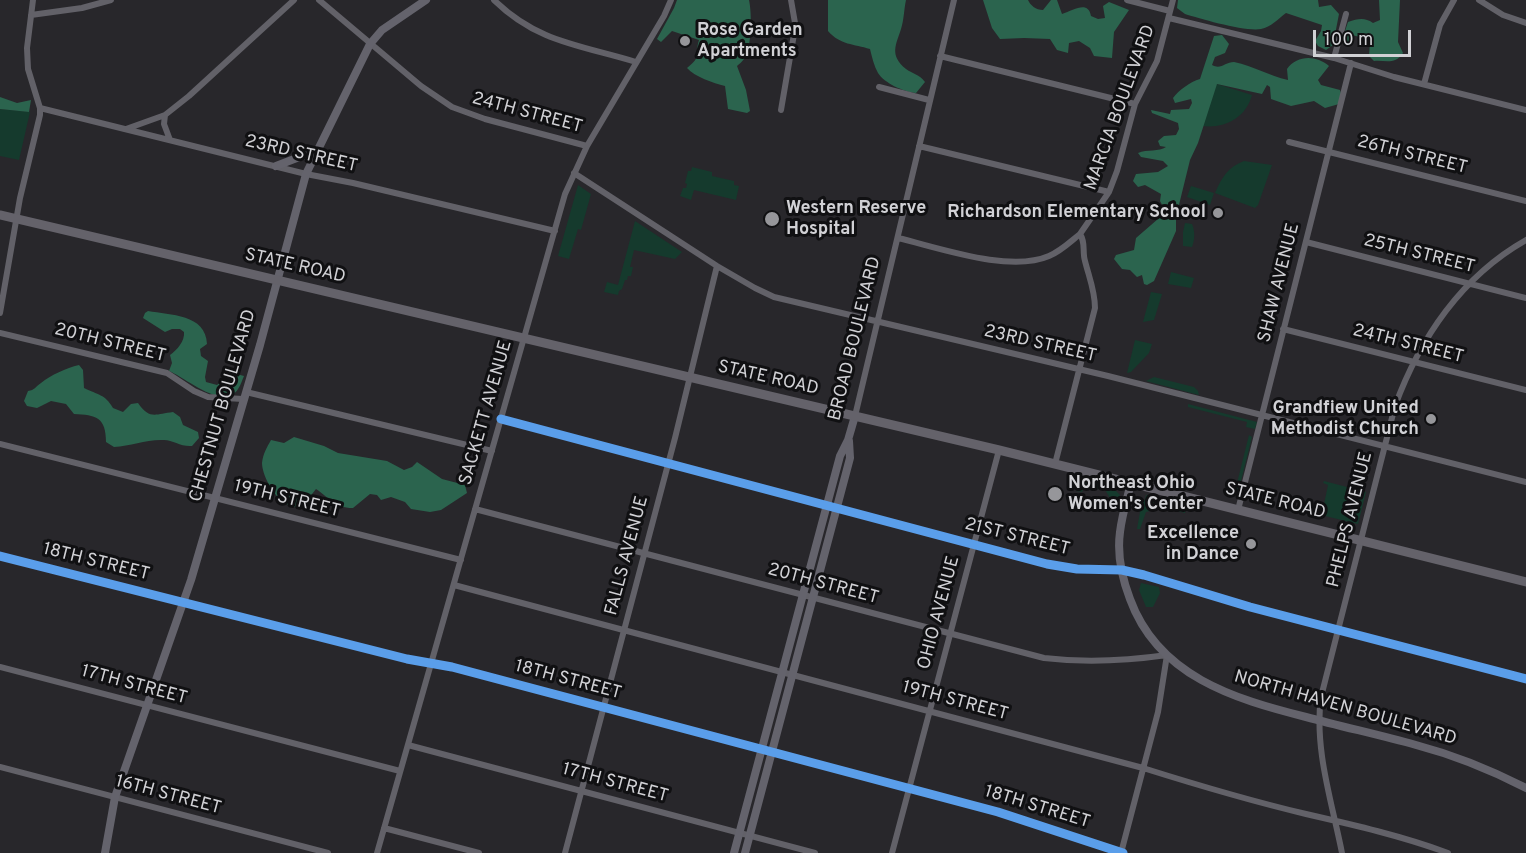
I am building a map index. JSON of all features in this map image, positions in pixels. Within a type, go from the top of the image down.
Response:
[{"type":"main road","name":"STATE ROAD","points":[[0,215],[999,450],[1526,582]]},
{"type":"street","points":[[0,313],[16,219],[40,108],[28,69],[33,0]]},
{"type":"street","points":[[31,15],[76,9],[111,0]]},
{"type":"street","points":[[125,130],[165,115],[294,0]]},
{"type":"street","name":"24TH STREET","points":[[319,0],[438,99],[462,112],[587,146]]},
{"type":"street","name":"CHESTNUT BOULEVARD","points":[[105,853],[115,797],[184,602],[245,396],[306,174],[370,44],[382,30],[426,0]]},
{"type":"street","points":[[494,0],[516,20],[544,35],[636,62]]},
{"type":"street","name":"SACKETT AVENUE","points":[[377,853],[565,194],[587,146],[671,0]]},
{"type":"street","points":[[781,110],[795,23],[791,0]]},
{"type":"street","name":"BROAD BOULEVARD","points":[[734,853],[767,750],[832,507],[850,458],[848,440],[954,0]]},
{"type":"street","points":[[1127,0],[1170,15],[1526,110]]},
{"type":"street","name":"MARCIA BOULEVARD","points":[[1080,234],[1109,192],[1117,172],[1135,104],[1157,61],[1173,0]]},
{"type":"street","points":[[1424,84],[1440,25],[1454,0]]},
{"type":"street","points":[[1479,0],[1503,15],[1526,23]]},
{"type":"street","points":[[1334,58],[1346,14]]},
{"type":"street","points":[[940,56],[1135,104]]},
{"type":"street","name":"SHAW AVENUE","points":[[1238,510],[1351,63]]},
{"type":"street","points":[[879,87],[929,100]]},
{"type":"street","name":"23RD STREET","points":[[40,108],[306,174],[555,231]]},
{"type":"street","points":[[165,115],[164,123],[170,140]]},
{"type":"street","name":"26TH STREET","points":[[1289,142],[1526,201]]},
{"type":"street","points":[[919,146],[1109,192]]},
{"type":"street","points":[[276,166],[316,151]]},
{"type":"street","name":"23RD STREET","points":[[574,174],[717,266],[774,297],[1079,370],[1526,482]]},
{"type":"street","points":[[898,238],[1000,262],[1021,263],[1048,256],[1062,249],[1080,234],[1084,240],[1083,256],[1095,299],[1094,312],[1055,464]]},
{"type":"street","name":"PHELPS AVENUE","points":[[1342,853],[1320,744],[1318,721],[1321,697],[1395,406],[1413,362],[1440,318],[1492,263],[1526,240]]},
{"type":"street","name":"25TH STREET","points":[[1306,242],[1526,298]]},
{"type":"street","name":"FALLS AVENUE","points":[[565,853],[691,378],[717,266]]},
{"type":"street","name":"24TH STREET","points":[[1284,329],[1526,390]]},
{"type":"street","name":"20TH STREET","points":[[0,333],[167,373],[194,391],[208,397],[245,396],[492,451]]},
{"type":"street","name":"21ST STREET","points":[[501,419],[1057,566],[1122,570],[1250,608],[1526,679]]},
{"type":"street","name":"19TH STREET","points":[[0,444],[461,560]]},
{"type":"street","name":"OHIO AVENUE","points":[[892,853],[999,450]]},
{"type":"street","name":"NORTH HAVEN BOULEVARD","points":[[1131,483],[1120,532],[1122,570],[1132,604],[1141,622],[1167,655],[1191,674],[1223,692],[1261,706],[1441,753],[1526,788]]},
{"type":"street","name":"20TH STREET","points":[[475,509],[1024,653],[1069,661],[1116,662],[1167,655]]},
{"type":"street","name":"18TH STREET","points":[[0,556],[407,659],[431,663],[767,750],[1022,819],[1122,853]]},
{"type":"street","name":"19TH STREET","points":[[453,585],[1143,768],[1228,794],[1334,820],[1448,853]]},
{"type":"street","points":[[1122,853],[1158,712],[1167,655]]},
{"type":"street","name":"17TH STREET","points":[[0,667],[400,771]]},
{"type":"street","name":"17TH STREET","points":[[408,745],[815,853]]},
{"type":"street","name":"BROAD BOULEVARD","points":[[745,853],[767,750]]},
{"type":"street","name":"16TH STREET","points":[[0,767],[328,853]]},
{"type":"street","points":[[384,828],[479,853]]},
{"type":"green space","points":[[677,0],[749,0],[751,22],[749,47],[744,59],[737,66],[746,90],[750,111],[747,113],[728,109],[725,86],[699,77],[687,68],[697,58],[699,40],[672,31],[661,42],[657,39]]},
{"type":"green space","points":[[828,0],[906,0],[895,50],[901,64],[925,82],[916,93],[895,86],[881,77],[875,67],[870,49],[842,42],[828,31]]},
{"type":"green space","points":[[983,0],[1028,0],[1034,7],[1043,10],[1051,0],[1057,0],[1062,14],[1084,7],[1091,16],[1098,19],[1105,18],[1103,6],[1109,2],[1129,10],[1114,32],[1112,58],[1094,56],[1090,48],[1079,41],[1069,43],[1068,53],[1057,50],[1050,39],[1000,39],[992,28]]},
{"type":"green space","points":[[1178,0],[1318,0],[1319,7],[1331,5],[1339,14],[1333,45],[1326,50],[1318,46],[1315,41],[1322,25],[1286,13],[1265,28],[1235,27],[1185,14],[1177,8]]},
{"type":"green space","points":[[1379,0],[1400,0],[1398,42],[1403,53],[1393,61],[1374,61],[1369,56],[1370,42],[1367,39],[1352,35],[1351,44],[1343,45],[1348,22],[1361,19],[1373,23],[1380,20]]},
{"type":"green space","points":[[1222,35],[1229,44],[1225,53],[1215,57],[1212,65],[1218,67],[1234,62],[1288,80],[1287,69],[1291,64],[1301,59],[1313,58],[1329,66],[1318,80],[1321,85],[1340,90],[1342,97],[1339,104],[1325,108],[1314,101],[1291,106],[1271,99],[1270,87],[1267,85],[1262,94],[1217,84],[1198,143],[1190,160],[1176,217],[1176,231],[1154,281],[1147,285],[1144,284],[1142,275],[1137,277],[1130,270],[1122,269],[1114,259],[1116,255],[1134,250],[1136,238],[1166,212],[1160,201],[1161,194],[1145,185],[1138,187],[1133,181],[1136,174],[1158,172],[1168,166],[1163,161],[1141,157],[1138,153],[1163,149],[1166,147],[1160,146],[1158,141],[1164,136],[1176,135],[1179,129],[1178,123],[1152,113],[1151,110],[1170,114],[1171,110],[1189,109],[1191,99],[1175,103],[1173,98],[1192,82],[1200,79],[1214,36]]},
{"type":"green space","points":[[1217,84],[1252,95],[1245,110],[1233,120],[1218,126],[1202,126],[1212,88]]},
{"type":"green space","points":[[0,97],[17,103],[31,100],[29,112],[0,109]]},
{"type":"green space","points":[[0,109],[30,112],[19,160],[0,156]]},
{"type":"green space","points":[[1244,161],[1272,165],[1255,208],[1215,193],[1226,173]]},
{"type":"green space","points":[[692,167],[712,172],[712,176],[734,181],[734,185],[739,186],[736,200],[694,190],[691,200],[680,196],[683,188],[686,188],[688,171],[691,171]]},
{"type":"green space","points":[[578,185],[591,194],[581,230],[578,229],[569,259],[558,256]]},
{"type":"green space","points":[[1191,186],[1214,193],[1210,205],[1187,197]]},
{"type":"green space","points":[[635,221],[682,252],[675,259],[634,250],[630,267],[633,267],[631,276],[625,280],[618,295],[604,292],[607,282],[618,285]]},
{"type":"green space","points":[[1185,223],[1192,224],[1193,227],[1192,247],[1183,246]]},
{"type":"green space","points":[[1171,272],[1194,278],[1191,288],[1168,284]]},
{"type":"green space","points":[[1151,292],[1162,294],[1154,320],[1143,322]]},
{"type":"green space","points":[[148,311],[176,315],[194,321],[205,334],[207,344],[200,349],[201,356],[208,361],[206,382],[217,385],[227,377],[229,372],[244,376],[238,389],[232,395],[224,397],[214,395],[169,371],[172,363],[170,355],[180,345],[184,332],[180,329],[172,329],[165,332],[143,318]]},
{"type":"green space","points":[[1135,340],[1152,344],[1149,353],[1131,372],[1127,373]]},
{"type":"green space","points":[[79,365],[83,370],[84,388],[104,397],[113,408],[123,412],[131,404],[138,403],[146,412],[153,415],[173,412],[180,417],[183,425],[198,432],[199,438],[192,446],[158,440],[114,447],[106,442],[102,422],[94,417],[74,414],[66,404],[51,401],[37,408],[27,406],[24,401],[28,391],[54,375]]},
{"type":"green space","points":[[1154,377],[1194,387],[1199,395],[1146,381]]},
{"type":"green space","points":[[1188,404],[1257,422],[1255,429],[1246,427],[1247,422],[1188,407]]},
{"type":"green space","points":[[1249,435],[1252,437],[1238,493],[1229,492],[1231,487],[1236,487]]},
{"type":"green space","points":[[294,437],[338,453],[387,461],[404,470],[417,462],[442,479],[465,485],[467,493],[441,510],[430,512],[411,509],[405,502],[391,497],[381,500],[377,495],[370,494],[353,508],[347,508],[337,505],[316,489],[301,508],[291,506],[282,501],[272,489],[262,463],[271,440],[284,443]]},
{"type":"green space","points":[[1079,479],[1099,483],[1100,487],[1110,490],[1112,487],[1120,495],[1119,500],[1110,498],[1105,490],[1085,485],[1082,492],[1076,491]]},
{"type":"green space","points":[[1324,481],[1366,492],[1358,524],[1317,514],[1318,509],[1323,509],[1328,485],[1323,483]]},
{"type":"green space","points":[[1146,495],[1186,505],[1185,513],[1156,505],[1154,510],[1146,512],[1140,529],[1137,529],[1140,512],[1134,508],[1137,498],[1145,500]]},
{"type":"green space","points":[[1141,583],[1159,587],[1160,593],[1153,607],[1146,607],[1139,590]]},
{"type":"cycle path","points":[[501,419],[1047,564],[1077,569],[1122,570],[1144,575],[1250,607],[1526,679]]},
{"type":"cycle path","points":[[0,556],[407,659],[452,667],[998,812],[1123,853]]},
{"type":"place","name":"Rose Garden Apartments","points":[[685,41]]},
{"type":"place","name":"Richardson Elementary School","points":[[1218,213]]},
{"type":"place","name":"Western Reserve Hospital","points":[[772,219]]},
{"type":"place","name":"Grandfiew United Methodist Church","points":[[1431,419]]},
{"type":"place","name":"Northeast Ohio Women's Center","points":[[1055,494]]},
{"type":"place","name":"Excellence in Dance","points":[[1251,544]]}]
